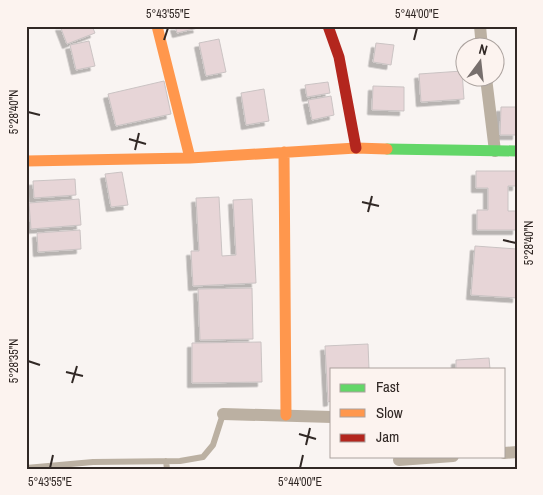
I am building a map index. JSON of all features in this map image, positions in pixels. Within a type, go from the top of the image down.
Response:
[{"type":"street","points":[[157,26],[178,99],[190,158]]},
{"type":"street","points":[[328,26],[339,58],[356,148]]},
{"type":"street","points":[[487,88],[495,151]]},
{"type":"street","points":[[26,161],[190,158],[356,148],[517,151]]},
{"type":"street","points":[[284,152],[286,415]]},
{"type":"street","points":[[223,414],[330,417]]},
{"type":"street","points":[[398,462],[435,458]]},
{"type":"lane","points":[[26,468],[93,462],[166,461],[203,457],[213,445],[223,414]]},
{"type":"lane","points":[[166,461],[167,469]]},
{"type":"building","points":[[60,26],[92,26],[95,33],[67,44]]},
{"type":"building","points":[[175,26],[197,26],[198,28],[177,33]]},
{"type":"building","points":[[219,39],[226,72],[206,76],[199,43]]},
{"type":"building","points":[[89,41],[95,66],[76,70],[70,45]]},
{"type":"building","points":[[376,43],[394,45],[391,65],[373,62]]},
{"type":"building","points":[[456,71],[456,88],[463,88],[464,99],[421,102],[419,74]]},
{"type":"building","points":[[164,81],[171,114],[116,126],[108,94]]},
{"type":"building","points":[[328,82],[330,93],[307,97],[305,85]]},
{"type":"building","points":[[373,86],[404,87],[404,111],[372,110]]},
{"type":"building","points":[[264,89],[269,121],[246,125],[241,93]]},
{"type":"building","points":[[331,96],[334,115],[312,120],[308,100]]},
{"type":"building","points":[[501,107],[517,107],[517,135],[500,135]]},
{"type":"building","points":[[476,171],[517,171],[517,186],[508,186],[508,211],[517,211],[517,230],[477,230],[477,210],[488,210],[488,188],[476,188]]},
{"type":"building","points":[[122,172],[128,205],[111,207],[105,174]]},
{"type":"building","points":[[75,179],[76,195],[34,198],[33,181]]},
{"type":"building","points":[[219,197],[222,256],[236,255],[233,200],[252,199],[256,283],[193,286],[191,251],[199,251],[196,198]]},
{"type":"building","points":[[79,199],[81,225],[31,229],[29,203]]},
{"type":"building","points":[[80,230],[81,249],[38,252],[37,233]]},
{"type":"building","points":[[475,246],[517,249],[517,298],[471,295]]},
{"type":"building","points":[[252,288],[253,339],[200,340],[198,289]]},
{"type":"building","points":[[261,342],[262,382],[192,383],[192,343]]},
{"type":"building","points":[[368,344],[369,368],[330,368],[330,402],[328,402],[325,346]]},
{"type":"building","points":[[489,358],[490,368],[456,368],[456,360]]},
{"type":"traffic: fast","points":[[387,149],[517,151]]},
{"type":"traffic: slow","points":[[157,26],[190,158]]},
{"type":"traffic: slow","points":[[26,161],[190,158],[356,148],[387,149]]},
{"type":"traffic: slow","points":[[284,152],[286,415]]},
{"type":"traffic: jam","points":[[328,26],[339,57],[356,148]]}]
